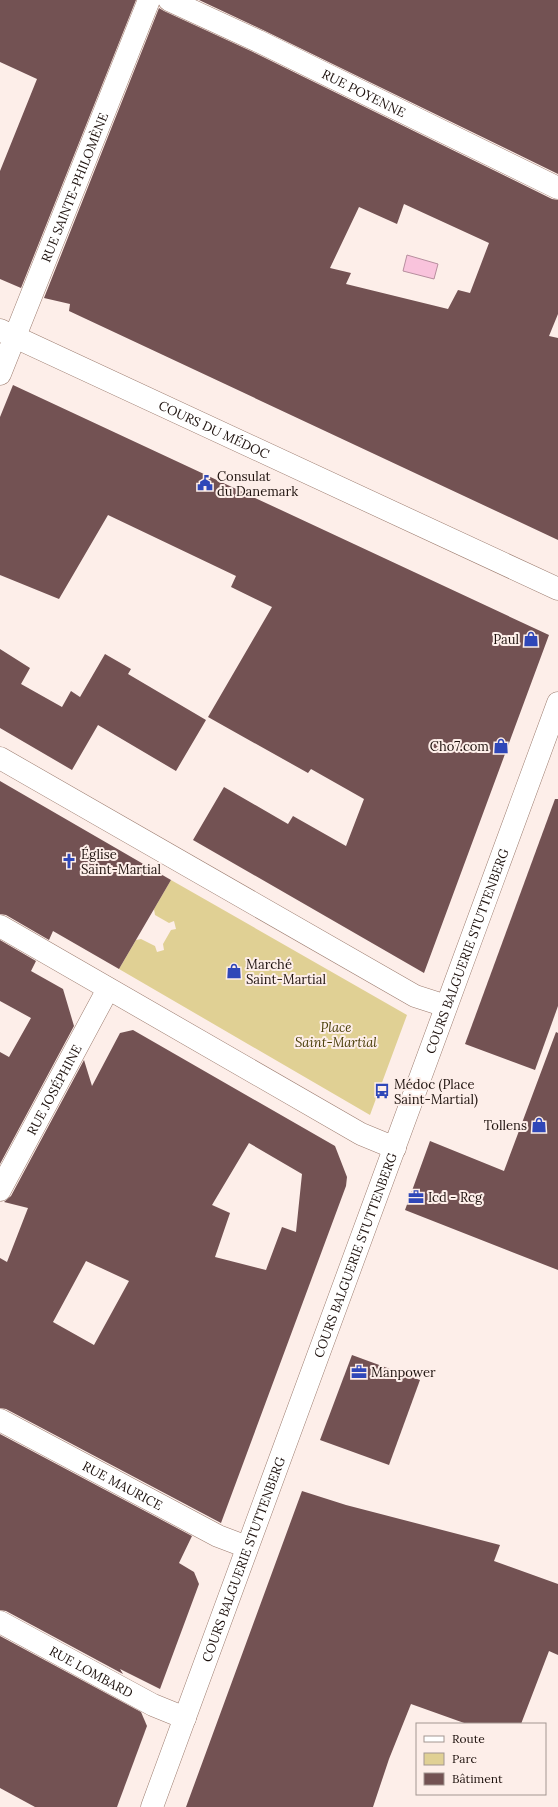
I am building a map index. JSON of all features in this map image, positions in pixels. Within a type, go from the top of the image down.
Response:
[{"type":"street","name":"RUE SAINTE-PHILOMÈNE","points":[[0,374],[7,334],[149,0]]},
{"type":"street","name":"RUE POYENNE","points":[[169,0],[258,41],[558,188]]},
{"type":"street","name":"COURS DU MÉDOC","points":[[7,334],[558,589]]},
{"type":"street","name":"COURS BALGUERIE STUTTENBERG","points":[[152,1807],[558,703]]},
{"type":"street","points":[[0,758],[415,996],[446,1006]]},
{"type":"street","points":[[0,926],[361,1134],[394,1148]]},
{"type":"street","name":"RUE JOSÉPHINE","points":[[0,1190],[108,988]]},
{"type":"street","name":"RUE MAURICE","points":[[0,1420],[218,1536],[247,1547]]},
{"type":"street","name":"RUE LOMBARD","points":[[0,1622],[153,1705],[185,1718]]},
{"type":"green space","name":"Place Saint-Martial","points":[[171,880],[407,1015],[370,1115],[119,969],[136,940],[141,939],[155,946],[157,952],[164,950],[163,944],[171,930],[176,929],[174,921],[169,923],[155,915],[154,909]]},
{"type":"shaded area","points":[[407,255],[438,264],[434,279],[403,271]]},
{"type":"building","points":[[0,0],[136,0],[21,288],[0,279],[0,171],[37,79],[0,62]]},
{"type":"building","points":[[199,0],[558,0],[558,174],[263,30]]},
{"type":"building","points":[[159,8],[253,52],[552,199],[558,200],[558,314],[549,336],[558,338],[558,540],[69,311],[70,304],[44,298]],"holes":[[[404,204],[489,243],[470,293],[458,290],[448,309],[346,284],[351,273],[330,268],[359,207],[397,224]]]},
{"type":"building","points":[[13,385],[549,635],[424,973],[193,840],[224,787],[288,824],[293,816],[346,846],[364,799],[311,769],[308,773],[208,717],[272,607],[231,587],[236,576],[108,515],[59,599],[0,575],[0,417]]},
{"type":"building","points":[[0,649],[30,668],[21,684],[62,707],[71,691],[80,697],[105,654],[131,669],[128,674],[206,720],[176,771],[98,725],[72,770],[0,728]]},
{"type":"building","name":"Église Saint-Martial","points":[[0,781],[171,880],[119,969],[53,931],[49,940],[6,915],[0,914]]},
{"type":"building","points":[[555,799],[558,799],[558,1006],[535,1070],[465,1044]]},
{"type":"building","points":[[0,940],[36,961],[31,971],[63,989],[74,1026],[0,1164],[0,1052],[9,1057],[31,1018],[0,1001]]},
{"type":"building","points":[[133,1030],[335,1146],[347,1177],[346,1186],[221,1523],[6,1409],[0,1408],[0,1258],[7,1262],[28,1208],[4,1202],[11,1196],[84,1060],[92,1086],[120,1033]],"holes":[[[249,1143],[302,1174],[296,1232],[282,1227],[266,1270],[215,1257],[230,1213],[212,1205]],[[86,1261],[129,1281],[94,1345],[53,1322]]]},
{"type":"building","points":[[556,1032],[558,1033],[558,1270],[405,1210],[430,1141],[504,1171]]},
{"type":"building","points":[[352,1355],[420,1380],[389,1465],[320,1440]]},
{"type":"building","points":[[0,1434],[192,1536],[179,1563],[194,1572],[199,1584],[160,1689],[120,1669],[123,1674],[6,1611],[0,1610]]},
{"type":"building","points":[[302,1491],[346,1505],[500,1545],[494,1561],[558,1584],[558,1655],[549,1651],[521,1723],[464,1723],[411,1704],[389,1759],[373,1807],[186,1807]]},
{"type":"building","points":[[0,1636],[141,1712],[147,1726],[117,1807],[35,1807],[0,1788]]},
{"type":"place","name":"Consulat du Danemark","points":[[205,483]]},
{"type":"place","name":"Paul","points":[[531,639]]},
{"type":"place","name":"Cho7.com","points":[[501,746]]},
{"type":"place","name":"Église Saint-Martial","points":[[69,861]]},
{"type":"place","name":"Marché Saint-Martial","points":[[234,971]]},
{"type":"place","name":"Médoc (Place Saint-Martial)","points":[[382,1091]]},
{"type":"place","name":"Tollens","points":[[539,1125]]},
{"type":"place","name":"Icd - Rcg","points":[[416,1197]]},
{"type":"place","name":"Manpower","points":[[359,1372]]}]
